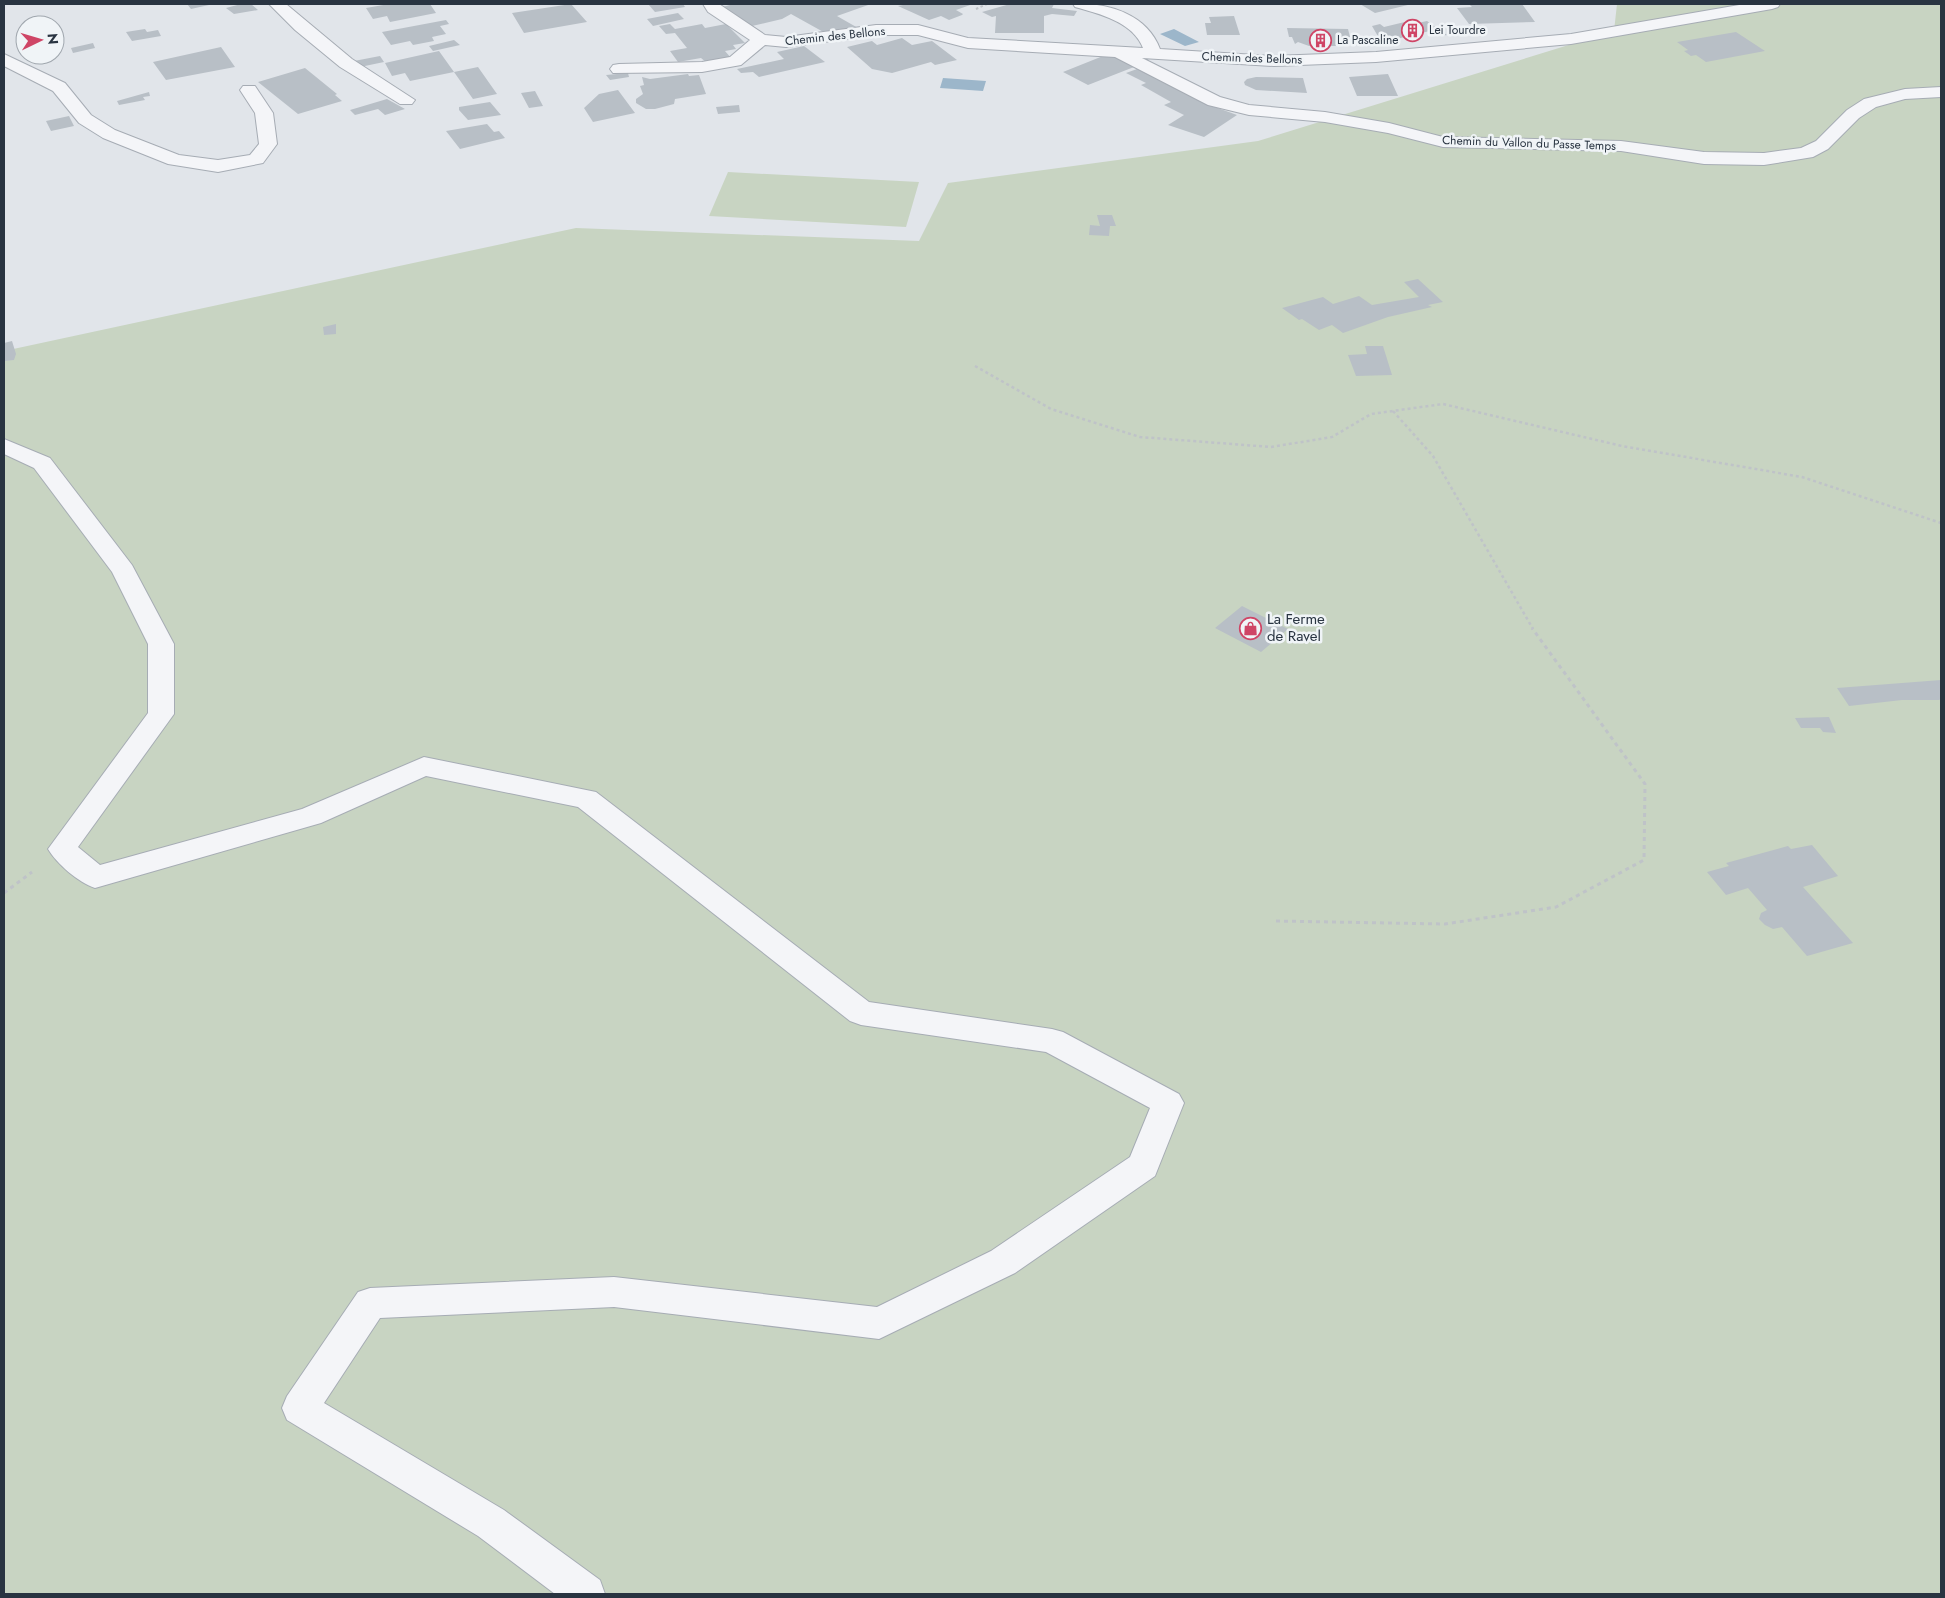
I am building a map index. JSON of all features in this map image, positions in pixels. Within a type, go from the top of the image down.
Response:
[{"type":"street","points":[[278,4],[300,26],[346,63],[406,100]]},
{"type":"street","points":[[619,68],[702,67],[735,61],[761,40],[714,9],[712,4]]},
{"type":"street","points":[[1081,4],[1092,6],[1139,27],[1150,40],[1153,53]]},
{"type":"street","name":"Chemin des Bellons","points":[[761,40],[786,42],[876,30],[918,30],[968,43],[1274,61],[1376,57],[1572,39],[1772,4]]},
{"type":"street","name":"Chemin du Vallon du Passe Temps","points":[[1112,50],[1214,101],[1249,110],[1325,117],[1389,128],[1442,142],[1621,146],[1704,158],[1764,159],[1806,153],[1822,145],[1853,114],[1870,103],[1905,94],[1941,92]]},
{"type":"street","points":[[4,58],[24,71],[59,87],[85,119],[109,134],[175,160],[218,166],[256,159],[268,144],[264,113],[249,90]]},
{"type":"street","points":[[4,446],[42,463],[123,570],[162,644],[161,714],[62,849],[95,877],[311,816],[424,766],[586,799],[861,1013],[1052,1041],[1168,1103],[1144,1166],[1003,1262],[879,1323],[614,1292],[370,1303],[300,1408],[490,1524],[586,1594]]},
{"type":"path","points":[[975,366],[1051,409],[1140,437],[1271,447],[1332,437],[1370,414],[1443,404],[1497,415],[1622,446],[1802,477],[1941,523]]},
{"type":"path","points":[[1276,921],[1445,924],[1556,907],[1644,860],[1645,784],[1531,627],[1433,456],[1393,411]]},
{"type":"green space","points":[[1617,4],[1941,4],[1941,1594],[4,1594],[4,351],[576,228],[919,241],[948,183],[1258,141],[1614,31]]},
{"type":"green space","points":[[728,172],[919,182],[906,227],[709,216]]},
{"type":"water","points":[[1174,29],[1199,42],[1185,46],[1160,34]]},
{"type":"water","points":[[943,78],[986,81],[983,91],[940,88]]},
{"type":"building","points":[[187,4],[209,4],[209,5],[191,9]]},
{"type":"building","points":[[241,4],[251,4],[258,10],[234,14],[226,8]]},
{"type":"building","points":[[389,4],[430,4],[436,13],[390,22],[387,16],[373,19],[366,8]]},
{"type":"building","points":[[571,4],[587,22],[524,33],[512,13]]},
{"type":"building","points":[[648,4],[683,4],[685,7],[655,12]]},
{"type":"building","points":[[734,4],[871,4],[837,16],[858,28],[827,34],[791,14],[782,19],[752,26],[730,14],[722,7]]},
{"type":"building","points":[[901,4],[973,4],[956,10],[963,14],[949,20],[941,16],[929,20],[898,6],[903,5]]},
{"type":"building","points":[[1010,4],[1054,4],[1052,8],[1077,11],[1074,16],[1052,14],[1044,16],[1044,33],[995,33],[996,16],[992,17],[982,12]]},
{"type":"building","points":[[1360,4],[1412,4],[1375,13]]},
{"type":"building","points":[[1469,4],[1522,4],[1535,22],[1469,24],[1457,8],[1472,7]]},
{"type":"building","points":[[678,13],[684,19],[653,26],[647,19]]},
{"type":"building","points":[[1234,16],[1240,35],[1207,35],[1205,23],[1211,23],[1209,17]]},
{"type":"building","points":[[446,20],[449,24],[440,26],[446,34],[432,37],[434,41],[413,45],[410,41],[391,45],[382,32]]},
{"type":"building","points":[[1413,20],[1418,23],[1427,21],[1447,35],[1442,36],[1434,30],[1392,40],[1379,38],[1372,26],[1380,24],[1384,27]]},
{"type":"building","points":[[670,24],[675,29],[702,24],[705,28],[726,24],[745,43],[733,45],[736,49],[725,51],[731,58],[707,63],[701,58],[678,62],[670,51],[687,48],[675,33],[666,34],[659,26]]},
{"type":"building","name":"La Pascaline","points":[[1287,28],[1348,29],[1350,37],[1343,37],[1346,46],[1309,46],[1298,42],[1295,44],[1292,37],[1289,37]]},
{"type":"building","points":[[145,29],[147,32],[158,30],[161,36],[132,41],[126,32]]},
{"type":"building","points":[[1736,32],[1765,51],[1706,62],[1696,55],[1691,56],[1684,51],[1688,50],[1677,42]]},
{"type":"building","points":[[902,38],[912,45],[932,41],[957,60],[935,65],[931,62],[892,73],[872,69],[847,47],[872,41],[877,45]]},
{"type":"building","points":[[454,40],[460,45],[433,51],[429,46]]},
{"type":"building","points":[[93,43],[95,48],[73,53],[71,48]]},
{"type":"building","points":[[804,46],[825,62],[759,77],[753,72],[741,73],[737,69],[784,59],[777,52]]},
{"type":"building","points":[[221,47],[235,67],[166,80],[153,62]]},
{"type":"building","points":[[439,51],[454,72],[410,81],[405,73],[392,76],[385,63]]},
{"type":"building","points":[[1108,54],[1134,67],[1088,85],[1063,72]]},
{"type":"building","points":[[380,56],[384,62],[360,67],[354,61]]},
{"type":"building","points":[[478,67],[497,94],[473,99],[454,72]]},
{"type":"building","points":[[305,68],[337,94],[335,95],[342,101],[298,114],[258,82]]},
{"type":"building","points":[[1137,69],[1204,103],[1237,115],[1204,137],[1168,125],[1184,115],[1164,105],[1171,102],[1141,85],[1146,83],[1126,73]]},
{"type":"building","points":[[628,73],[629,77],[610,80],[606,75]]},
{"type":"building","points":[[688,74],[689,76],[699,75],[706,94],[675,99],[674,104],[655,109],[646,109],[636,103],[636,99],[643,94],[640,86],[644,85],[642,77],[650,79]]},
{"type":"building","points":[[1388,74],[1398,96],[1357,96],[1349,77]]},
{"type":"building","points":[[1256,77],[1303,78],[1307,93],[1256,90],[1245,85],[1244,82],[1247,79]]},
{"type":"building","points":[[618,90],[635,113],[593,122],[584,108],[599,94]]},
{"type":"building","points":[[535,91],[543,106],[529,108],[521,93]]},
{"type":"building","points":[[149,92],[150,96],[143,97],[145,100],[119,105],[117,101]]},
{"type":"building","points":[[387,99],[405,109],[385,115],[378,109],[355,115],[350,110]]},
{"type":"building","points":[[490,102],[501,115],[468,120],[459,110],[459,107]]},
{"type":"building","points":[[739,105],[740,112],[718,114],[716,107]]},
{"type":"building","points":[[69,116],[74,126],[51,131],[46,121]]},
{"type":"building","points":[[487,124],[494,132],[499,131],[505,138],[460,149],[446,131]]},
{"type":"building","points":[[1097,215],[1112,215],[1116,226],[1110,226],[1109,236],[1089,235],[1090,225],[1100,226]]},
{"type":"building","points":[[1418,279],[1443,302],[1428,305],[1432,307],[1388,317],[1343,333],[1332,325],[1319,330],[1302,319],[1299,320],[1282,308],[1323,297],[1333,304],[1359,296],[1372,305],[1419,297],[1404,282]]},
{"type":"building","points":[[336,324],[336,334],[324,335],[323,327]]},
{"type":"building","points":[[12,341],[16,354],[14,360],[4,361],[4,343]]},
{"type":"building","points":[[1365,346],[1383,346],[1392,375],[1356,376],[1348,355],[1367,354]]},
{"type":"building","name":"La Ferme de Ravel","points":[[1242,606],[1288,629],[1261,652],[1215,628]]},
{"type":"building","points":[[1941,680],[1941,699],[1939,700],[1902,700],[1849,706],[1837,688]]},
{"type":"building","points":[[1829,717],[1836,733],[1823,732],[1820,728],[1801,728],[1795,718]]},
{"type":"building","points":[[1812,845],[1838,876],[1803,887],[1853,943],[1807,956],[1782,927],[1773,929],[1759,919],[1761,913],[1767,910],[1748,888],[1726,895],[1707,872],[1729,866],[1726,863],[1788,846],[1791,849]]},
{"type":"place","name":"Lei Tourdre","points":[[1413,30]]},
{"type":"place","name":"La Pascaline","points":[[1321,40]]},
{"type":"place","name":"La Ferme de Ravel","points":[[1251,628]]}]
